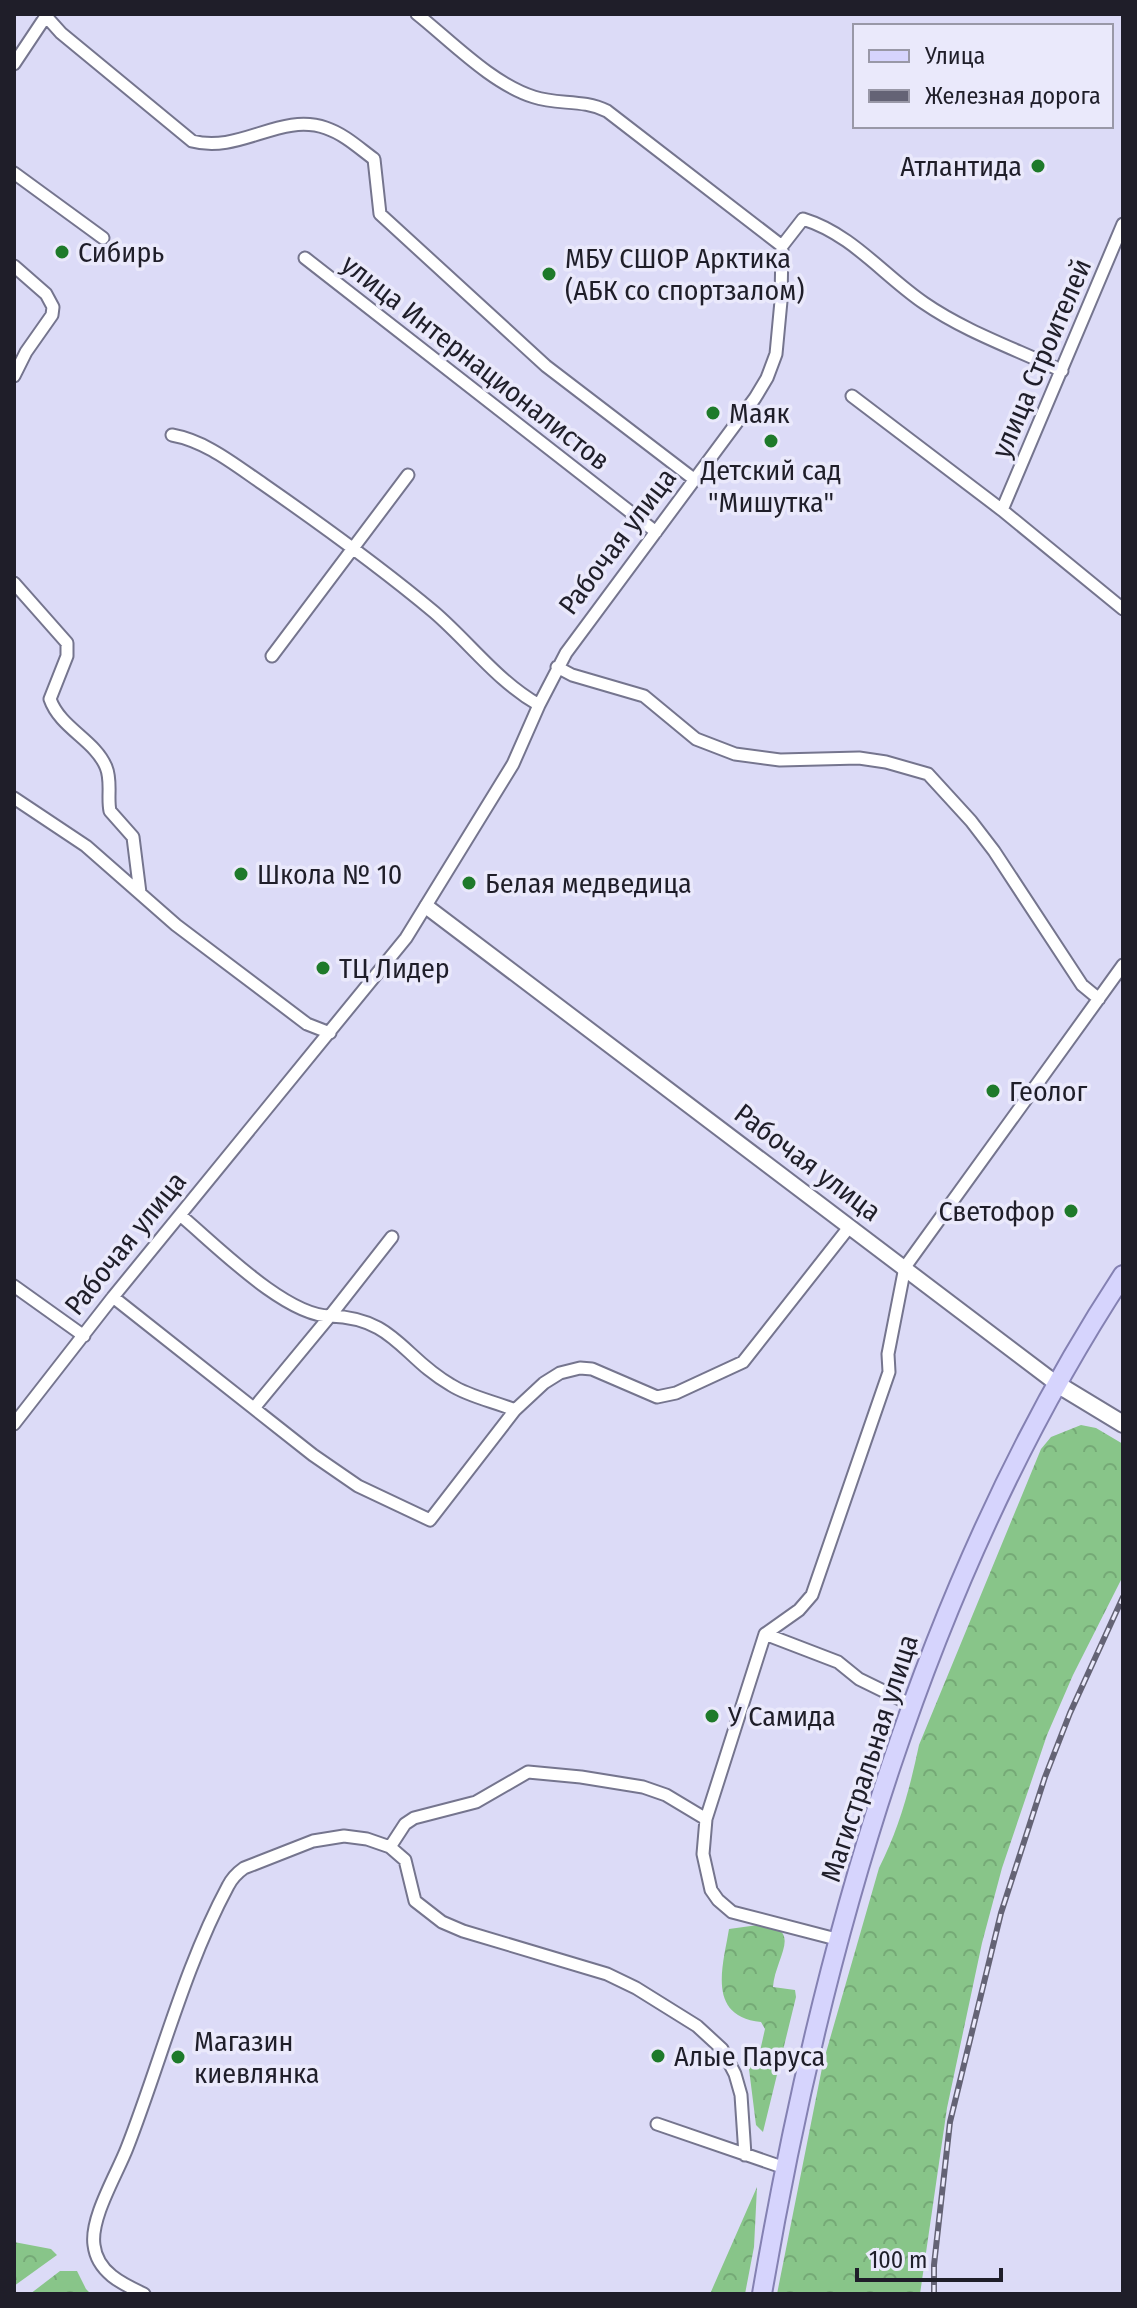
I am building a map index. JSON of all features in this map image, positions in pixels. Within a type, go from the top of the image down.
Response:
[{"type":"main road","name":"Магистральная улица","points":[[762,2294],[785,2168],[816,2031],[891,1766],[912,1705],[972,1555],[1011,1470],[1057,1384],[1123,1275]]},
{"type":"main road","name":"Рабочая улица","points":[[1057,1384],[1123,1424]]},
{"type":"street","points":[[417,14],[509,87],[536,98],[589,104],[607,111],[782,246],[803,219],[823,226],[844,237],[923,303],[947,318],[1062,371]]},
{"type":"street","points":[[14,64],[45,15],[61,33],[192,141],[219,145],[296,125],[313,125],[343,136],[374,159],[380,214],[546,366],[695,480]]},
{"type":"street","points":[[14,173],[103,238]]},
{"type":"street","name":"улица Строителей","points":[[1002,510],[1123,224]]},
{"type":"street","name":"Рабочая улица","points":[[14,1424],[113,1297],[390,960],[427,907],[513,764],[557,667],[755,398],[773,366],[781,301],[782,246]]},
{"type":"street","name":"улица Интернационалистов","points":[[305,258],[656,532]]},
{"type":"street","points":[[14,266],[46,294],[53,307],[52,315],[26,352],[14,376]]},
{"type":"street","points":[[852,396],[1002,510],[1123,609]]},
{"type":"street","points":[[172,435],[186,437],[216,453],[353,546],[437,615],[511,687],[539,705]]},
{"type":"street","points":[[272,656],[408,475]]},
{"type":"street","points":[[14,583],[67,643],[67,656],[50,699],[59,716],[103,760],[108,771],[110,811],[133,837],[140,893]]},
{"type":"street","points":[[557,667],[572,675],[644,696],[696,739],[735,754],[780,760],[859,758],[928,774],[971,821],[1082,985],[1099,999]]},
{"type":"street","points":[[14,798],[86,846],[176,925],[307,1024],[330,1033]]},
{"type":"street","name":"Рабочая улица","points":[[427,907],[1057,1384]]},
{"type":"street","points":[[840,1940],[732,1912],[718,1900],[707,1881],[703,1854],[706,1819],[765,1634],[799,1610],[812,1595],[889,1372],[888,1354],[905,1267],[1123,965]]},
{"type":"street","points":[[180,1215],[292,1305],[310,1314],[359,1319],[376,1325],[448,1384],[515,1410]]},
{"type":"street","points":[[113,1297],[358,1486],[430,1520],[515,1410],[544,1383],[570,1369],[601,1372],[657,1397],[676,1393],[743,1362],[850,1226]]},
{"type":"street","points":[[254,1408],[392,1237]]},
{"type":"street","points":[[14,1286],[84,1336]]},
{"type":"street","points":[[765,1634],[838,1662],[859,1679],[912,1705]]},
{"type":"street","points":[[390,1847],[397,1833],[414,1818],[476,1802],[528,1772],[643,1787],[666,1795],[706,1819]]},
{"type":"street","points":[[144,2294],[124,2285],[105,2270],[94,2248],[97,2220],[127,2150],[190,1975],[228,1886],[244,1868],[313,1841],[354,1837],[390,1847],[405,1860],[415,1901],[442,1922],[620,1980],[671,2009],[711,2037],[722,2049],[735,2074],[741,2095],[745,2155]]},
{"type":"street","points":[[657,2124],[785,2168]]},
{"type":"green space","points":[[1081,1425],[1096,1428],[1123,1444],[1123,1576],[1073,1675],[1047,1735],[1002,1868],[982,1943],[947,2108],[920,2294],[777,2294],[823,2063],[879,1868],[903,1808],[919,1745],[1041,1449],[1051,1437]]},
{"type":"green space","points":[[758,1925],[781,1931],[784,1946],[773,1987],[795,1990],[796,1997],[763,2132],[756,2125],[748,2061],[760,2051],[765,2029],[761,2022],[744,2018],[732,2010],[725,2000],[722,1987],[729,1929]]},
{"type":"green space","points":[[757,2187],[754,2247],[745,2294],[710,2294]]},
{"type":"green space","points":[[14,2242],[51,2249],[57,2255],[14,2286]]},
{"type":"green space","points":[[60,2271],[77,2271],[91,2294],[30,2294]]},
{"type":"railway","points":[[934,2294],[934,2265],[950,2122],[1001,1913],[1045,1777],[1070,1713],[1123,1597]]},
{"type":"place","name":"Атлантида","points":[[1038,166]]},
{"type":"place","name":"Сибирь","points":[[62,252]]},
{"type":"place","name":"МБУ СШОР Арктика (АБК со спортзалом)","points":[[549,274]]},
{"type":"place","name":"Маяк","points":[[713,413]]},
{"type":"place","name":"Детский сад \"Мишутка\"","points":[[771,441]]},
{"type":"place","name":"Школа № 10","points":[[241,874]]},
{"type":"place","name":"Белая медведица","points":[[469,883]]},
{"type":"place","name":"ТЦ Лидер","points":[[323,968]]},
{"type":"place","name":"Геолог","points":[[993,1091]]},
{"type":"place","name":"Светофор","points":[[1071,1211]]},
{"type":"place","name":"У Самида","points":[[712,1716]]},
{"type":"place","name":"Алые Паруса","points":[[658,2056]]},
{"type":"place","name":"Магазин киевлянка","points":[[178,2057]]}]
